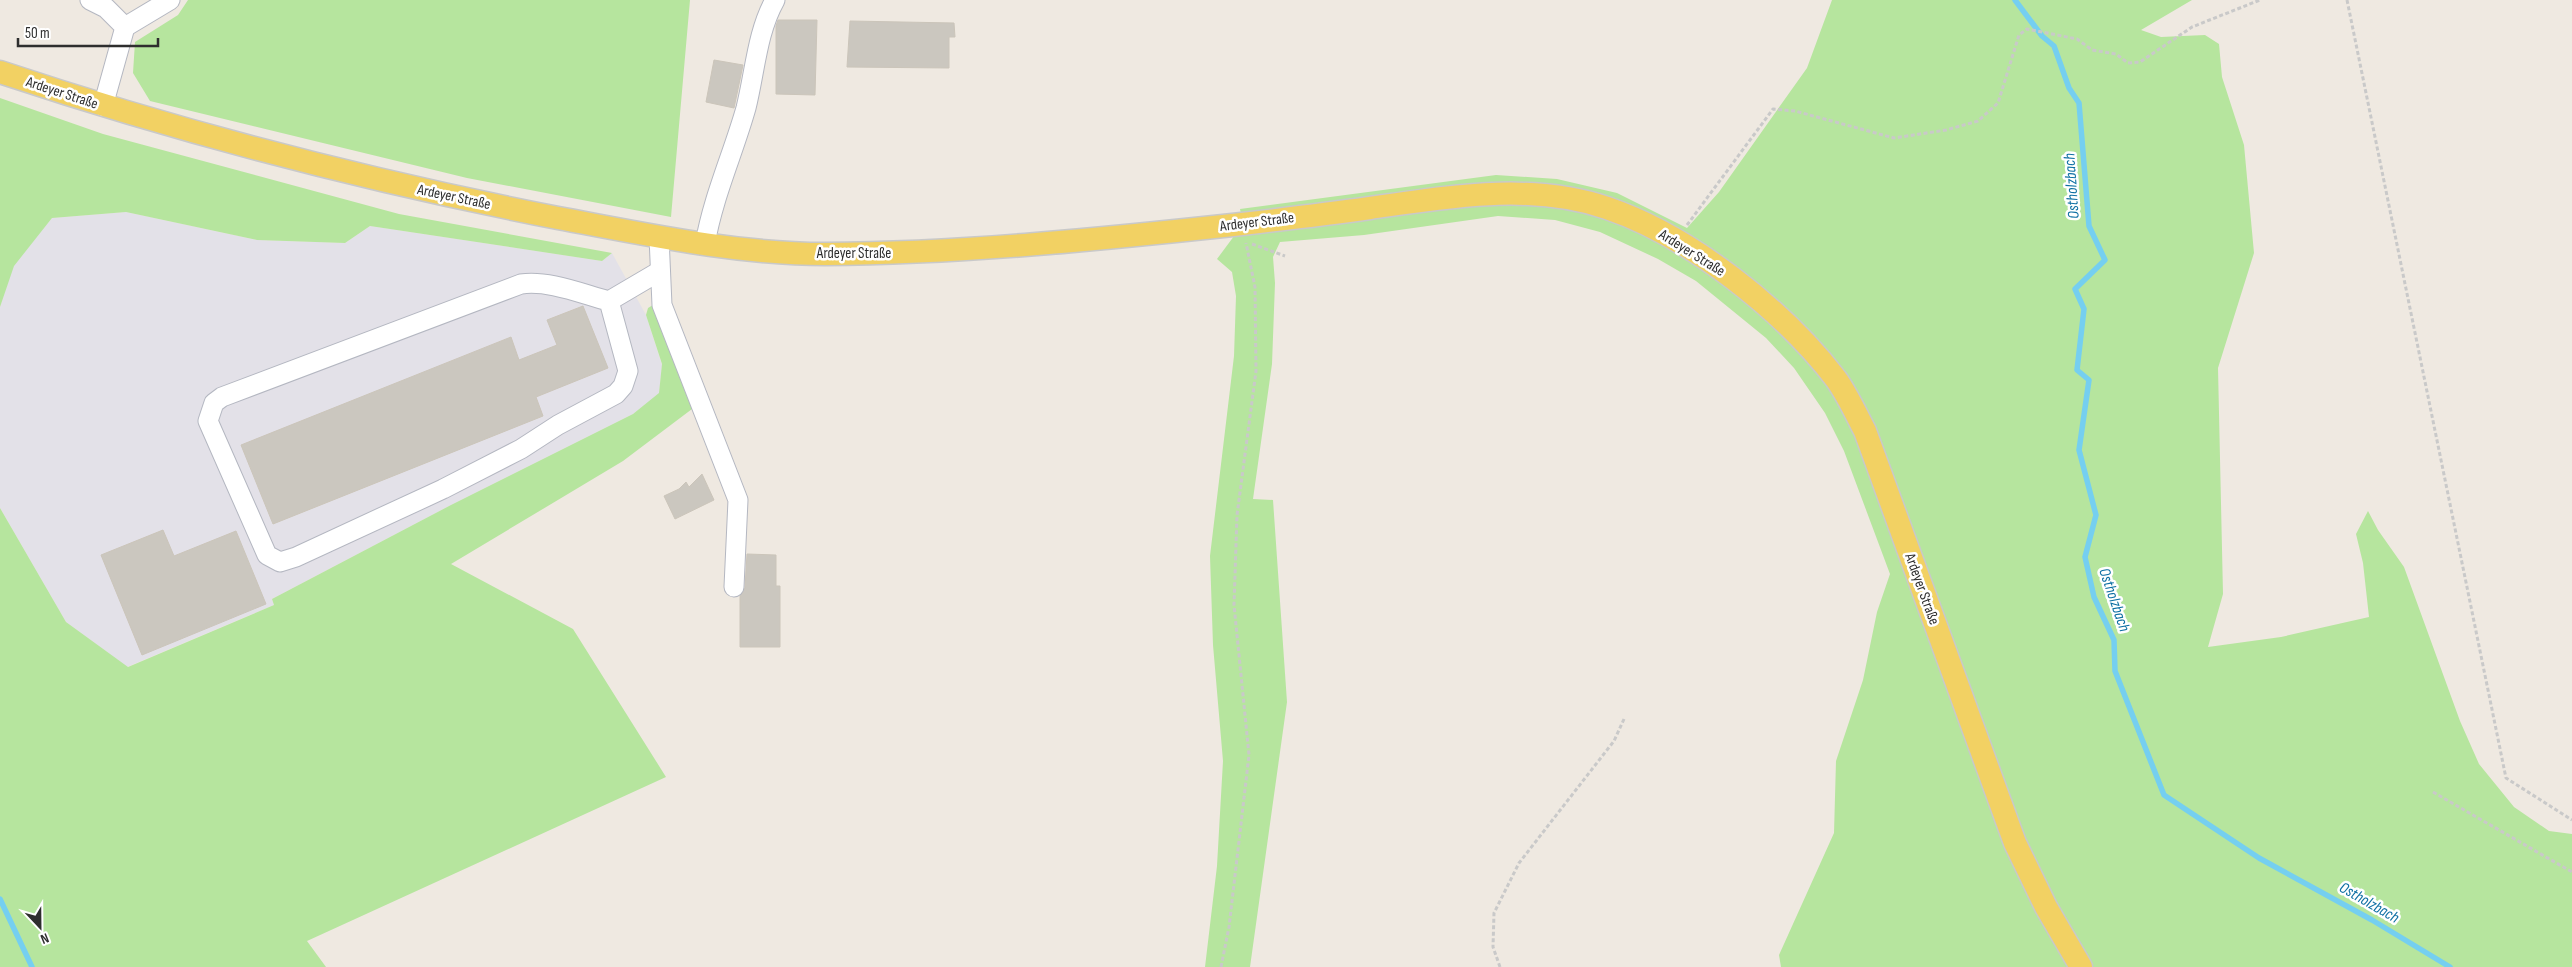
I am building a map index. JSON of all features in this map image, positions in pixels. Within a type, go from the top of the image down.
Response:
[{"type":"main road","name":"Ardeyer Straße","points":[[0,72],[103,106],[233,144],[464,200],[658,237],[705,244],[817,254],[988,249],[1245,233],[1444,198],[1498,193],[1567,199],[1608,208],[1676,240],[1738,283],[1788,326],[1837,381],[1861,422],[1886,487],[2014,843],[2046,907],[2081,967]]},
{"type":"lane","points":[[90,0],[106,8],[125,27]]},
{"type":"lane","points":[[103,106],[125,27],[170,0]]},
{"type":"lane","points":[[705,244],[710,218],[739,131],[770,10],[776,0]]},
{"type":"lane","points":[[658,237],[662,305],[738,500],[734,587]]},
{"type":"lane","points":[[609,301],[628,371],[623,386],[616,394],[558,425],[521,449],[443,489],[296,557],[280,562],[267,555],[208,421],[214,403],[222,397],[521,284],[544,285],[609,301],[660,271]]},
{"type":"path","points":[[1676,240],[1773,109],[1795,110],[1894,138],[1946,130],[1978,121],[1998,103],[2019,35],[2028,28],[2078,39],[2092,50],[2116,54],[2128,63],[2140,62],[2192,27],[2260,0]]},
{"type":"path","points":[[2347,0],[2506,778],[2572,820]]},
{"type":"path","points":[[1245,233],[1266,248],[1285,256]]},
{"type":"path","points":[[1221,967],[1229,927],[1249,755],[1234,605],[1237,515],[1256,371],[1255,288],[1245,233]]},
{"type":"path","points":[[1500,967],[1493,947],[1494,913],[1498,904],[1519,863],[1614,741],[1624,719]]},
{"type":"path","points":[[2433,792],[2572,872]]},
{"type":"shaded area","points":[[126,212],[257,240],[345,243],[370,226],[602,261],[612,253],[646,315],[662,365],[659,394],[633,414],[451,505],[272,599],[274,605],[127,667],[66,622],[0,508],[0,307],[13,266],[52,218]]},
{"type":"green space","points":[[188,0],[690,0],[671,217],[467,178],[150,101],[133,73],[135,42],[178,15]]},
{"type":"green space","points":[[1832,0],[2192,0],[2141,30],[2161,37],[2205,35],[2219,44],[2222,77],[2244,145],[2254,253],[2218,368],[2223,594],[2208,647],[2281,637],[2369,617],[2363,563],[2356,534],[2368,511],[2378,530],[2404,567],[2460,721],[2479,764],[2514,807],[2549,831],[2572,834],[2572,967],[1781,967],[1779,955],[1834,833],[1836,761],[1863,680],[1877,612],[1890,574],[1844,451],[1825,413],[1794,368],[1766,338],[1696,281],[1658,259],[1600,232],[1555,220],[1498,216],[1364,235],[1280,242],[1273,257],[1275,283],[1272,364],[1253,499],[1273,500],[1287,702],[1250,967],[1205,967],[1217,866],[1223,761],[1213,645],[1210,556],[1234,356],[1236,296],[1232,272],[1217,259],[1243,224],[1240,209],[1496,175],[1557,179],[1617,193],[1687,228],[1719,192],[1807,68]]},
{"type":"green space","points":[[0,98],[103,134],[399,214],[612,253],[602,261],[370,226],[345,243],[257,240],[126,212],[52,218],[14,266],[0,307]]},
{"type":"green space","points":[[653,305],[696,406],[623,461],[451,564],[573,629],[666,777],[307,941],[326,967],[0,967],[0,508],[66,622],[128,667],[274,605],[272,599],[451,505],[633,414],[659,393],[662,364],[646,315],[648,308]]},
{"type":"building","points":[[778,20],[817,20],[815,95],[776,94],[776,26]]},
{"type":"building","points":[[850,21],[954,23],[955,37],[949,37],[949,68],[847,67]]},
{"type":"building","points":[[714,60],[743,65],[734,108],[706,102]]},
{"type":"building","points":[[583,306],[608,368],[536,397],[543,416],[273,524],[241,445],[511,337],[519,360],[557,345],[547,320]]},
{"type":"building","points":[[702,474],[714,500],[675,519],[664,496],[679,489],[686,482],[689,487]]},
{"type":"building","points":[[163,530],[174,556],[236,531],[266,604],[142,655],[101,555]]},
{"type":"building","points":[[747,554],[776,555],[776,586],[780,586],[780,647],[740,647],[740,596],[745,588]]},
{"type":"waterway","name":"Ostholzbach","points":[[2015,0],[2042,36],[2054,46],[2069,88],[2079,103],[2089,226],[2105,260],[2075,289],[2084,309],[2077,370],[2089,380],[2079,450],[2096,515],[2085,557],[2094,597],[2114,640],[2115,671],[2164,795],[2259,858],[2372,920],[2450,967]]},
{"type":"waterway","points":[[0,899],[32,967]]}]
